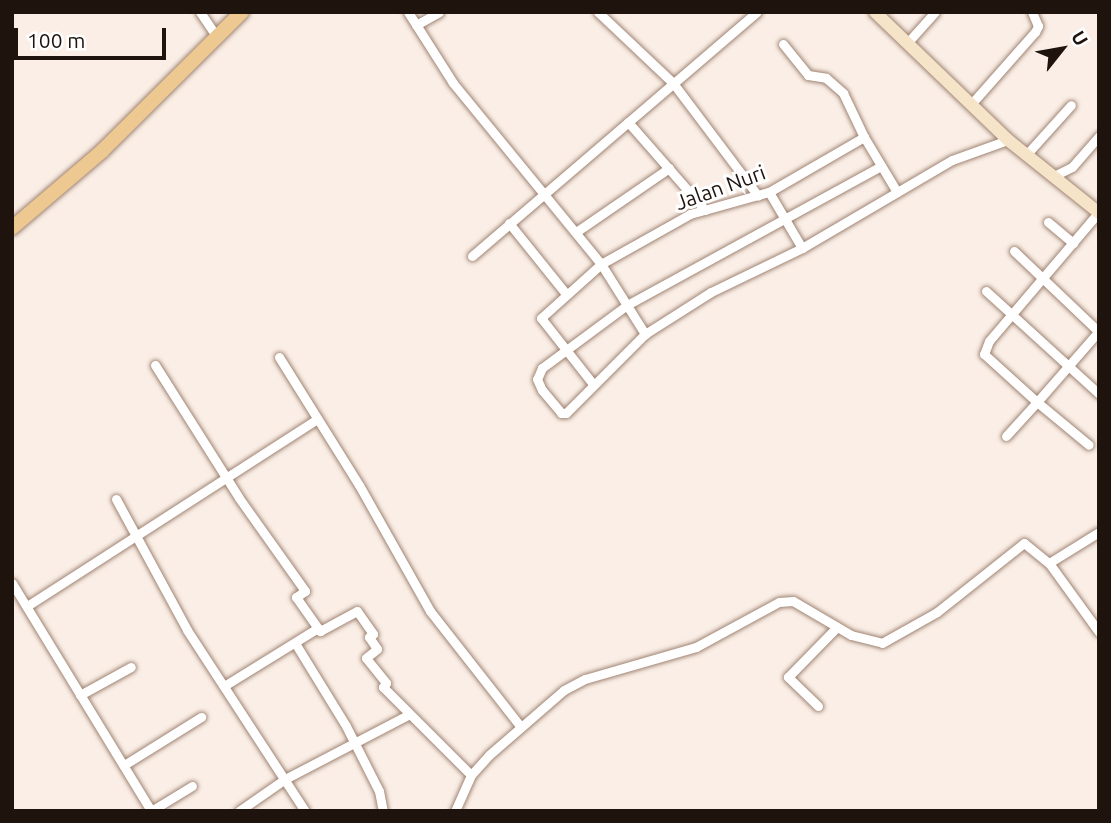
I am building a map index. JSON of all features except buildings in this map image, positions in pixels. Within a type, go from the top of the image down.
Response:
[{"type":"main road","points":[[12,228],[102,151],[242,12]]},
{"type":"street","points":[[200,12],[217,37]]},
{"type":"street","points":[[408,12],[456,87],[547,192],[601,264],[645,334]]},
{"type":"street","points":[[416,25],[439,12]]},
{"type":"street","points":[[598,12],[673,83],[758,196]]},
{"type":"street","points":[[472,256],[757,12]]},
{"type":"street","points":[[875,12],[973,102],[1008,140],[1099,213],[989,341],[984,354],[1089,445]]},
{"type":"street","points":[[908,42],[935,12]]},
{"type":"street","points":[[973,102],[1035,32],[1038,26],[1032,12]]},
{"type":"street","points":[[783,44],[808,75],[826,78],[843,93],[864,137],[897,192]]},
{"type":"street","points":[[1026,155],[1071,105]]},
{"type":"street","points":[[628,122],[705,210]]},
{"type":"street","points":[[1054,176],[1072,167],[1099,136]]},
{"type":"street","name":"Jalan Nuri","points":[[564,350],[541,318],[601,264],[670,224],[705,210],[769,192],[864,137]]},
{"type":"street","points":[[881,166],[627,305],[564,350],[537,374],[542,390],[557,410],[566,413],[645,334],[711,292],[802,248],[953,160],[1008,140]]},
{"type":"street","points":[[576,232],[669,168]]},
{"type":"street","points":[[769,192],[802,248]]},
{"type":"street","points":[[1048,222],[1073,243]]},
{"type":"street","points":[[509,223],[566,294]]},
{"type":"street","points":[[1006,436],[1099,332],[1014,251]]},
{"type":"street","points":[[986,291],[1099,394]]},
{"type":"street","points":[[564,350],[593,384]]},
{"type":"street","points":[[279,357],[359,485],[430,611],[521,727]]},
{"type":"street","points":[[155,365],[225,476],[305,591],[296,597],[318,628],[326,631],[357,611],[373,634],[369,637],[377,649],[366,658],[408,715],[471,775]]},
{"type":"street","points":[[27,606],[136,537],[225,476],[316,420]]},
{"type":"street","points":[[116,499],[224,686],[305,811]]},
{"type":"street","points":[[1049,564],[1099,532]]},
{"type":"street","points":[[455,811],[471,775],[521,727],[575,684],[696,647],[779,602],[793,601],[859,639],[882,643],[937,612],[1024,543],[1049,564],[1099,632]]},
{"type":"street","points":[[12,583],[151,811],[192,786]]},
{"type":"street","points":[[818,706],[789,674],[837,627]]},
{"type":"street","points":[[224,686],[318,628]]},
{"type":"street","points":[[295,643],[355,745],[379,791],[383,811]]},
{"type":"street","points":[[80,695],[131,667]]},
{"type":"street","points":[[239,811],[285,779],[355,745],[408,715]]},
{"type":"street","points":[[124,765],[201,717]]}]
